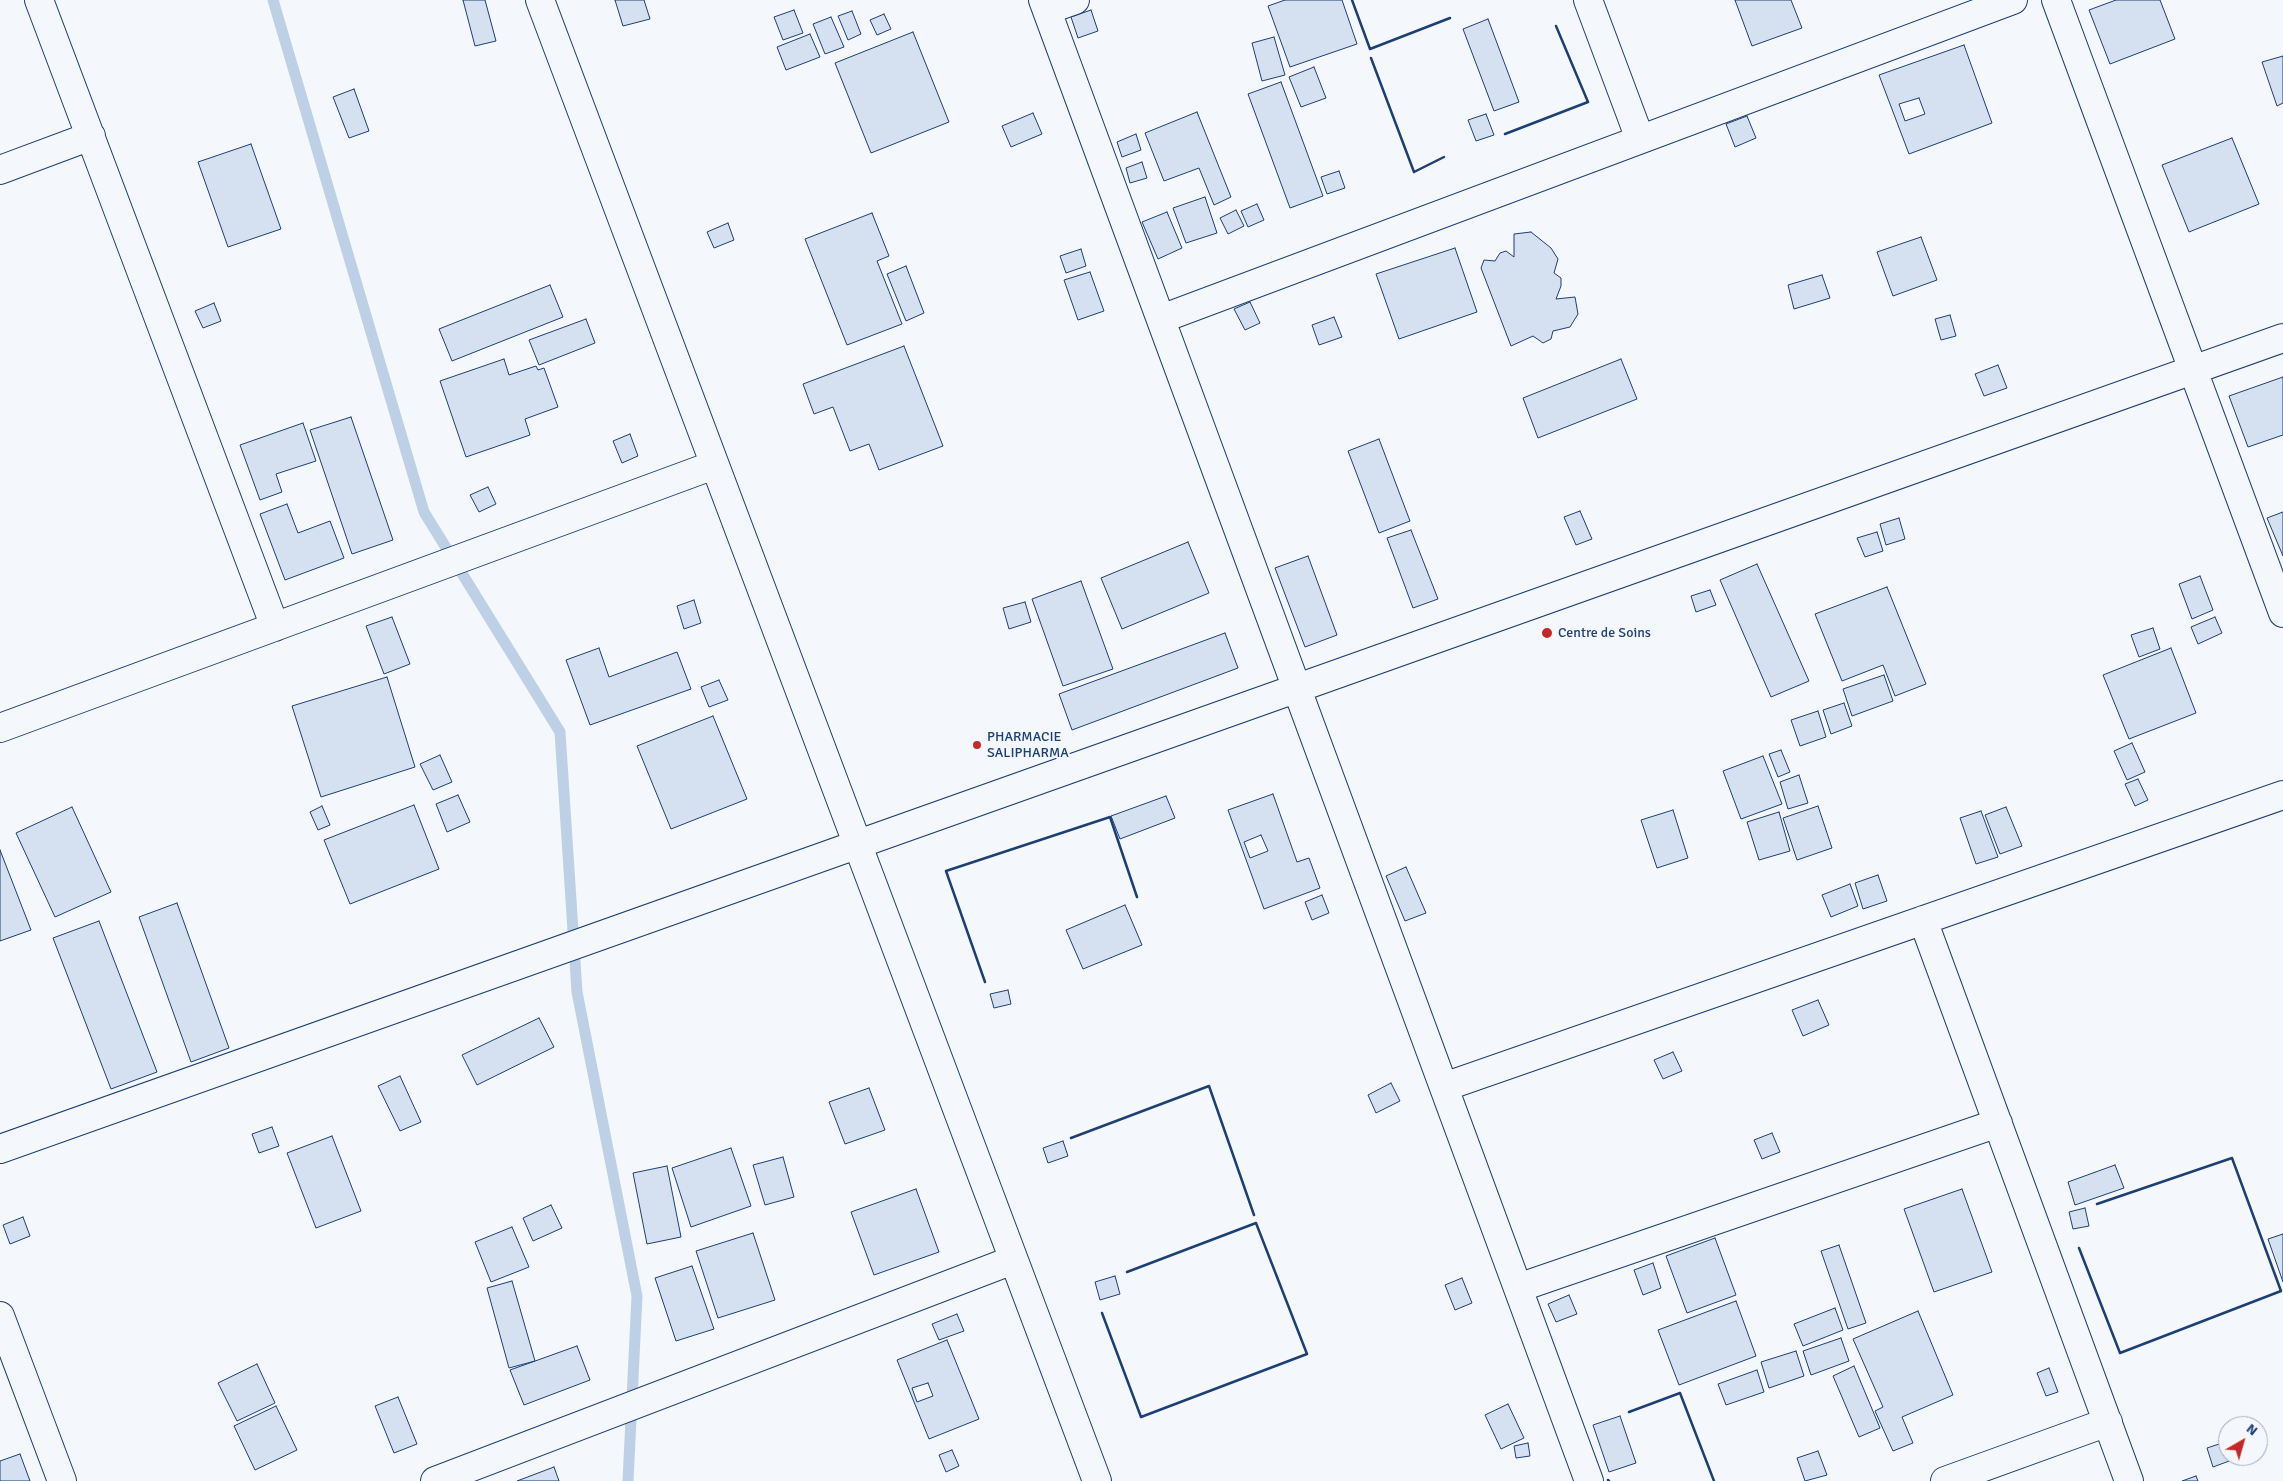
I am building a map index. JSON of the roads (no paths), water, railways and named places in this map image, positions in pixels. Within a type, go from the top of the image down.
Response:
[{"type":"street","points":[[39,0],[275,627]]},
{"type":"street","points":[[540,0],[1097,1481]]},
{"type":"street","points":[[1075,0],[1045,5],[1589,1481]]},
{"type":"street","points":[[1588,0],[1640,139]]},
{"type":"street","points":[[1161,319],[2013,0]]},
{"type":"street","points":[[2056,0],[2283,613]]},
{"type":"street","points":[[0,170],[91,136]]},
{"type":"street","points":[[0,1149],[2283,338]]},
{"type":"street","points":[[0,728],[714,465]]},
{"type":"street","points":[[1444,1087],[2283,794]]},
{"type":"street","points":[[1923,920],[2129,1481]]},
{"type":"street","points":[[1518,1288],[1998,1123]]},
{"type":"street","points":[[435,1481],[1013,1260]]},
{"type":"street","points":[[0,1316],[62,1481]]},
{"type":"street","points":[[1945,1481],[2108,1422]]},
{"type":"waterway","points":[[273,0],[424,512],[560,732],[577,992],[637,1296],[628,1481]]},
{"type":"place","name":"Centre de Soins","points":[[1547,633]]},
{"type":"place","name":"PHARMACIE SALIPHARMA","points":[[977,745]]}]
